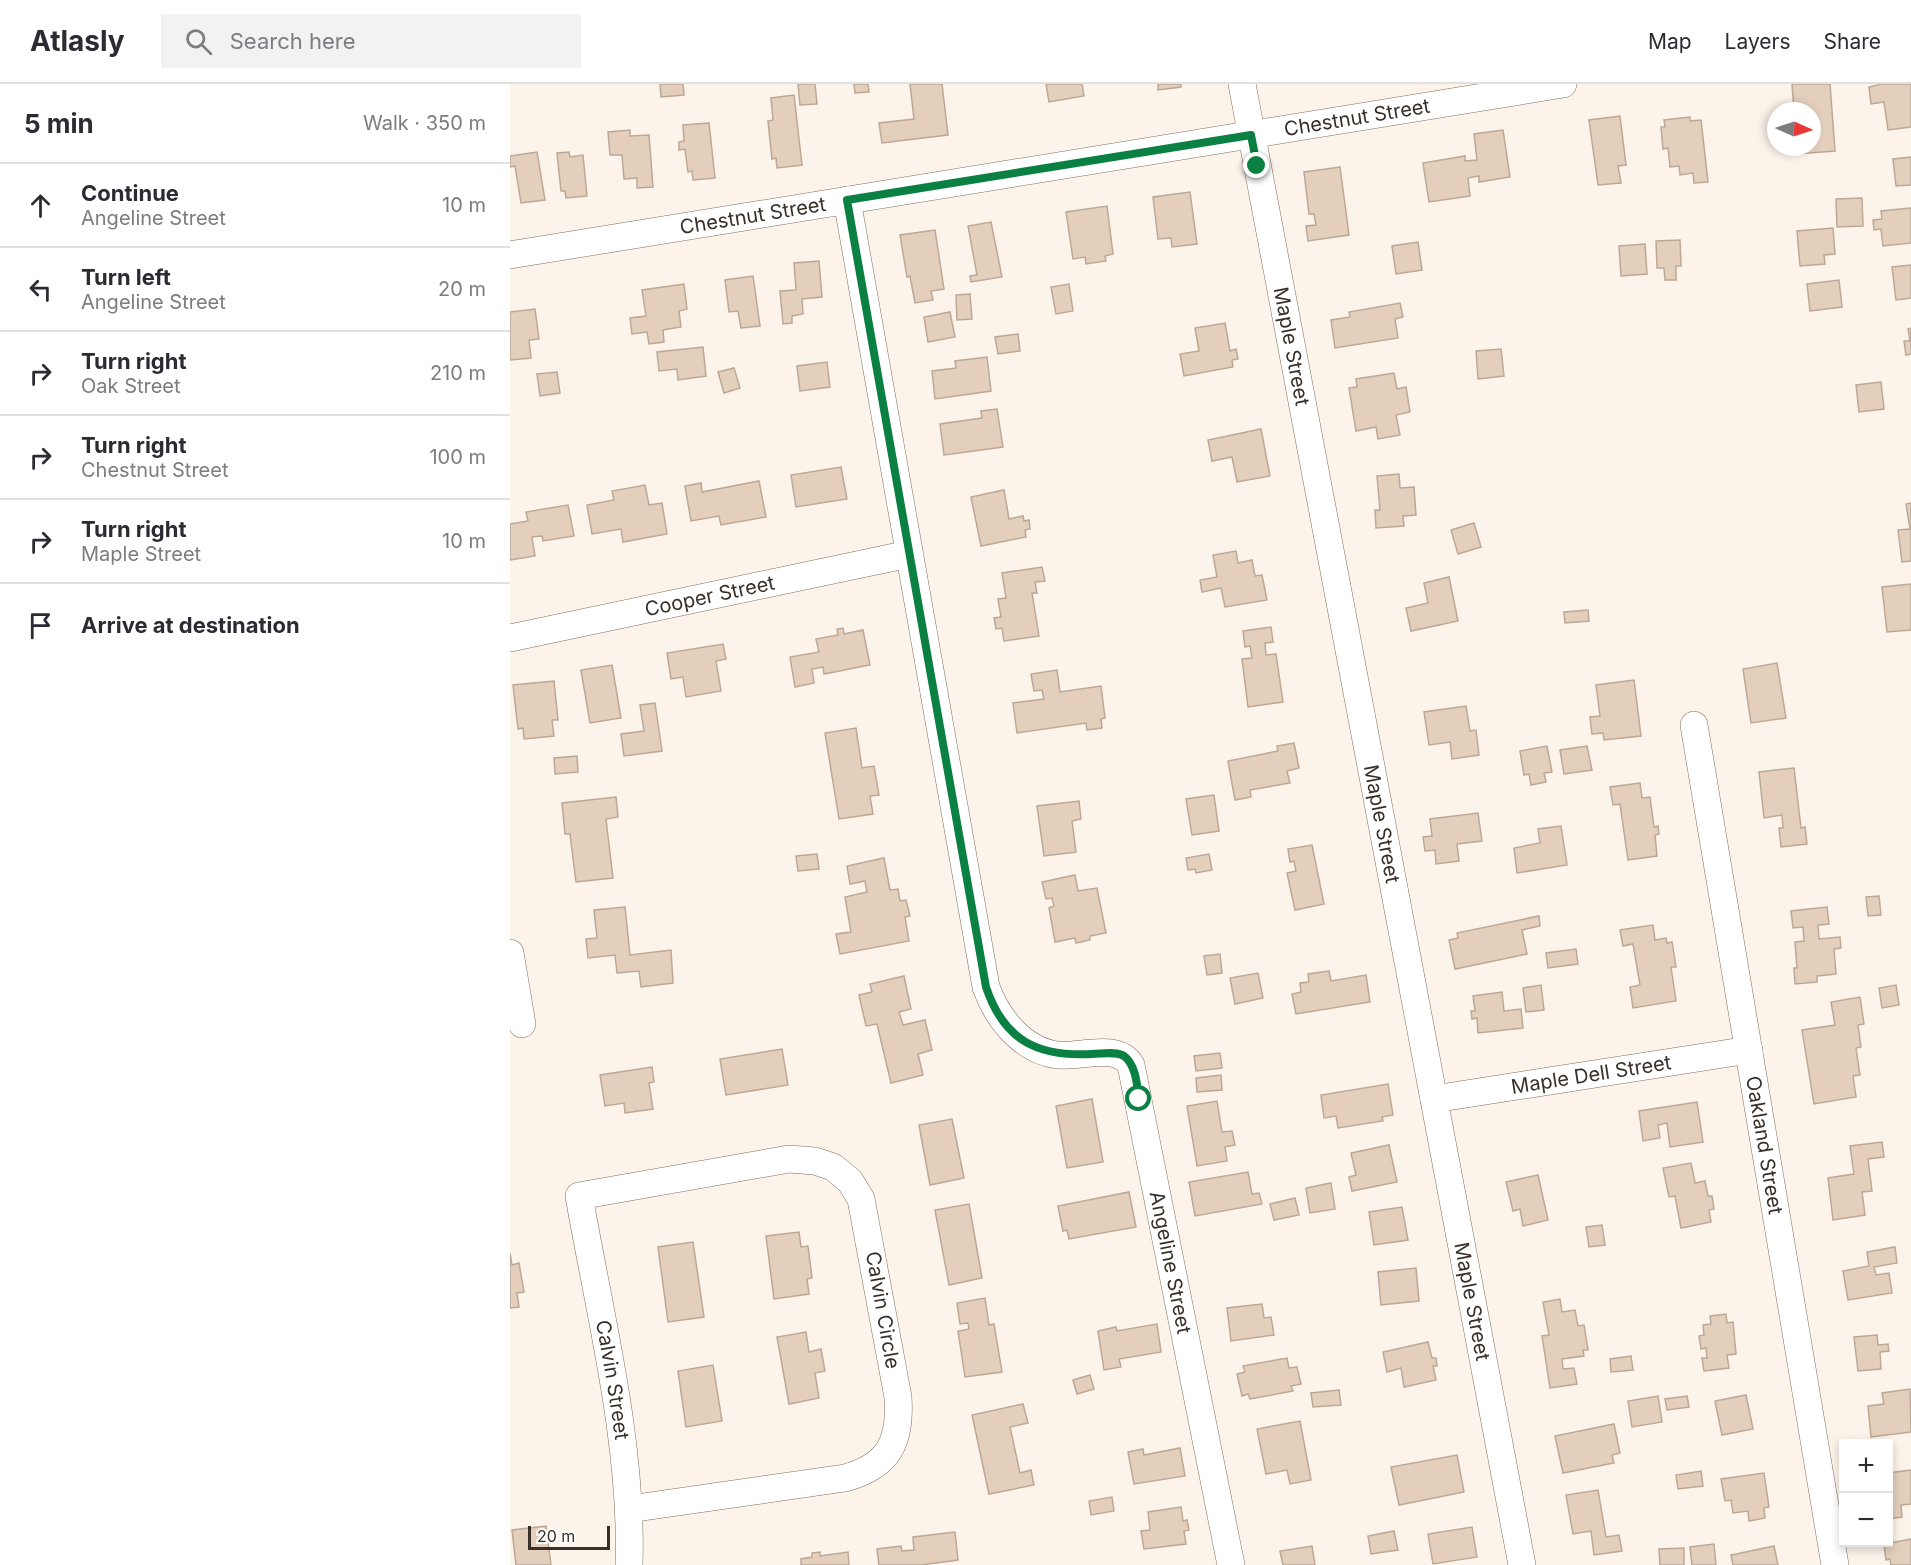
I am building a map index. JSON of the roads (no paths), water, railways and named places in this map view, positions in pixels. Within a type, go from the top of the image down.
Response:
[{"type":"street","name":"Maple Street","points":[[1242,84],[1522,1565]]},
{"type":"street","name":"Chestnut Street","points":[[510,255],[1563,84]]},
{"type":"street","points":[[847,200],[909,554]]},
{"type":"street","name":"Cooper Street","points":[[510,638],[909,554]]},
{"type":"street","name":"Angeline Street","points":[[909,554],[986,987],[991,1001],[1007,1026],[1032,1046],[1055,1055],[1116,1053],[1125,1057],[1131,1065],[1231,1565]]},
{"type":"street","name":"Oakland Street","points":[[1694,725],[1835,1565]]},
{"type":"street","points":[[510,953],[522,1024]]},
{"type":"street","name":"Maple Dell Street","points":[[1434,1099],[1749,1050]]},
{"type":"street","name":"Calvin Circle","points":[[579,1196],[789,1159],[815,1161],[833,1167],[850,1181],[864,1210],[898,1397],[897,1425],[891,1448],[881,1461],[865,1471],[845,1478],[629,1509]]},
{"type":"street","name":"Calvin Street","points":[[579,1196],[623,1448],[629,1509],[629,1565]]}]
